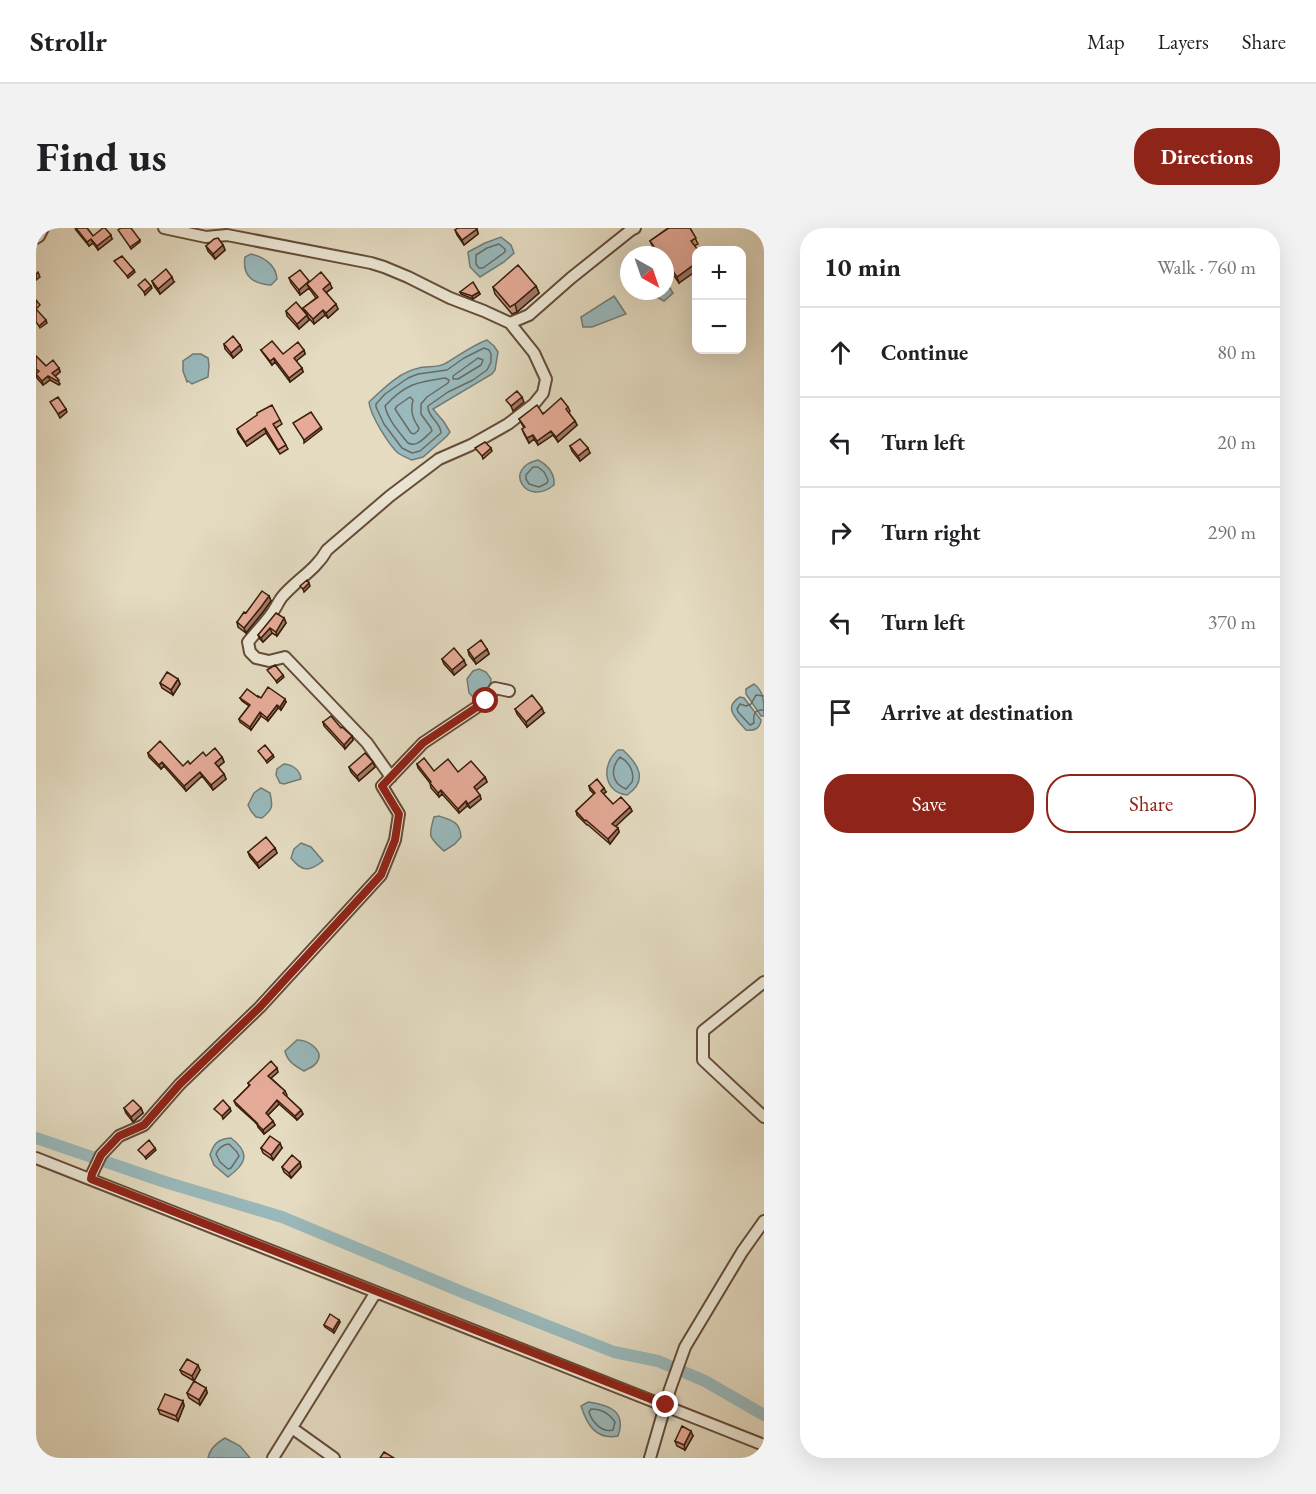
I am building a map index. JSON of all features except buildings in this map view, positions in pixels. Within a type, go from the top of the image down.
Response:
[{"type":"street","points":[[36,238],[42,228]]},
{"type":"street","points":[[165,228],[206,237],[227,234],[371,263],[408,277],[450,298],[510,323],[534,353],[546,379],[543,393],[538,400],[508,424],[471,445],[439,459],[327,550],[314,568],[282,597],[248,642],[250,652],[255,658],[269,661],[285,657],[367,743],[391,777]]},
{"type":"street","points":[[510,323],[529,315],[571,278],[635,228]]},
{"type":"street","points":[[91,1177],[101,1155],[119,1136],[144,1125],[180,1084],[260,1007],[381,875],[395,840],[399,814],[382,786],[423,743],[486,701],[495,688],[509,690]]},
{"type":"street","points":[[764,982],[703,1031],[704,1060],[764,1117]]},
{"type":"street","points":[[36,1158],[91,1177],[764,1445]]},
{"type":"street","points":[[650,1458],[685,1347],[742,1252],[764,1221]]},
{"type":"street","points":[[273,1458],[376,1292]]},
{"type":"street","points":[[292,1428],[334,1458]]},
{"type":"water","points":[[501,237],[511,245],[514,253],[480,277],[470,267],[468,252]]},
{"type":"water","points":[[251,254],[260,257],[272,266],[277,279],[271,285],[254,281],[247,274],[245,257]]},
{"type":"water","points":[[614,296],[626,314],[592,327],[583,327],[581,317]]},
{"type":"water","points":[[487,340],[498,352],[495,370],[492,374],[433,409],[450,432],[447,436],[423,457],[412,460],[398,453],[380,429],[369,402],[405,373],[419,368],[443,365]]},
{"type":"water","points":[[193,354],[201,354],[208,358],[209,365],[208,377],[192,384],[187,382],[183,371],[183,361]]},
{"type":"water","points":[[538,460],[550,470],[554,485],[544,491],[535,492],[522,484],[520,477],[521,471],[527,464]]},
{"type":"water","points":[[479,669],[486,672],[491,679],[487,692],[477,701],[469,693],[467,679],[473,671]]},
{"type":"water","points":[[754,684],[762,694],[764,716],[761,716],[746,694],[746,689]]},
{"type":"water","points":[[740,697],[744,698],[761,720],[756,729],[746,730],[733,714],[732,705]]},
{"type":"water","points":[[618,750],[623,750],[628,755],[639,772],[638,784],[627,795],[613,789],[607,777],[609,763]]},
{"type":"water","points":[[284,764],[296,768],[301,779],[280,783],[276,775],[277,769]]},
{"type":"water","points":[[261,788],[270,793],[272,805],[262,818],[256,817],[248,805],[254,793]]},
{"type":"water","points":[[439,816],[454,822],[459,828],[461,837],[444,851],[431,837],[434,817]]},
{"type":"water","points":[[301,843],[311,847],[323,861],[310,869],[299,866],[291,858],[294,849]]},
{"type":"water","points":[[297,1040],[310,1044],[319,1054],[316,1064],[304,1071],[290,1060],[285,1051]]},
{"type":"water","points":[[231,1138],[242,1149],[244,1158],[239,1168],[228,1177],[214,1165],[210,1155],[217,1142]]},
{"type":"water","points":[[588,1402],[609,1407],[618,1415],[620,1427],[618,1436],[604,1436],[594,1430],[581,1406]]},
{"type":"water","points":[[225,1438],[240,1446],[250,1458],[208,1458],[212,1449]]},
{"type":"waterway","points":[[36,1138],[165,1182],[282,1217],[614,1352],[658,1361],[705,1381],[764,1415]]},
{"type":"route","points":[[486,701],[423,743],[382,786],[399,814],[395,840],[381,875],[260,1007],[180,1084],[144,1125],[119,1136],[101,1155],[91,1179],[666,1405]]}]
